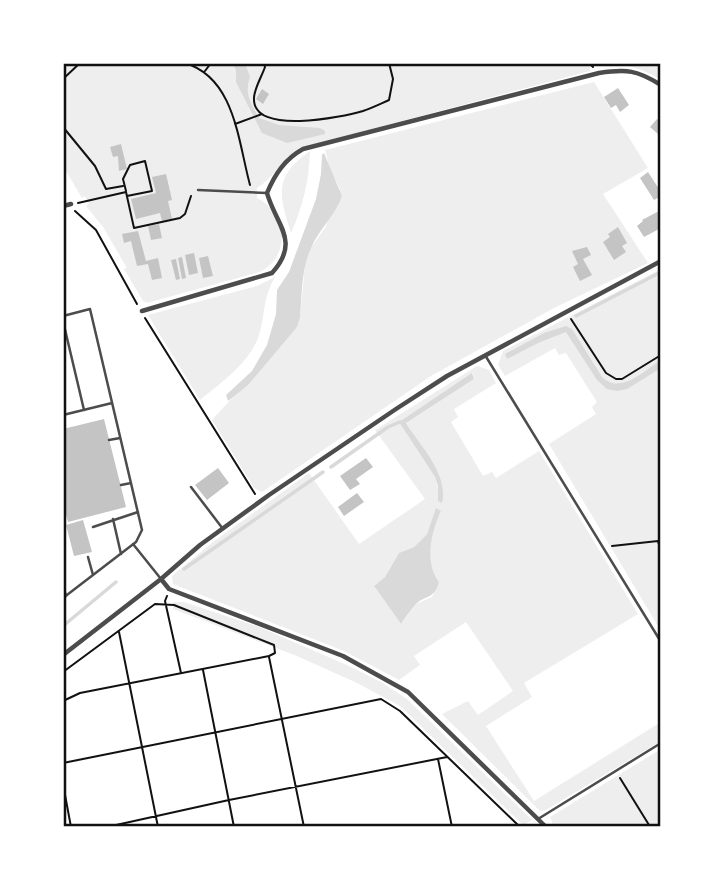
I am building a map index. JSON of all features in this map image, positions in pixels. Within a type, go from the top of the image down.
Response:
[{"type":"street","points":[[142,311],[272,274],[279,266],[286,241],[285,230],[267,192],[290,156],[303,149],[599,73],[621,70],[639,72],[661,85]]},
{"type":"street","points":[[63,206],[71,204]]},
{"type":"street","points":[[63,655],[259,502],[447,376],[661,261]]},
{"type":"street","points":[[161,579],[169,590],[344,656],[408,691],[546,827]]},
{"type":"lane","points":[[198,190],[267,192]]},
{"type":"lane","points":[[63,316],[90,309],[142,530],[133,544],[64,597]]},
{"type":"lane","points":[[63,321],[84,410]]},
{"type":"lane","points":[[485,355],[661,642]]},
{"type":"lane","points":[[63,415],[112,402]]},
{"type":"lane","points":[[109,440],[120,438]]},
{"type":"lane","points":[[121,485],[131,482]]},
{"type":"lane","points":[[191,486],[223,529]]},
{"type":"lane","points":[[93,527],[138,512]]},
{"type":"lane","points":[[113,519],[121,554]]},
{"type":"lane","points":[[133,544],[161,579]]},
{"type":"lane","points":[[88,557],[93,575]]},
{"type":"lane","points":[[63,585],[64,597]]},
{"type":"lane","points":[[538,819],[661,743]]},
{"type":"path","points":[[63,79],[80,63]]},
{"type":"path","points":[[185,63],[204,72],[226,95],[252,192]]},
{"type":"path","points":[[204,72],[211,63]]},
{"type":"path","points":[[264,63],[265,67],[253,97],[256,108],[266,118],[299,122],[363,111],[389,100],[393,79],[389,63]]},
{"type":"path","points":[[234,125],[261,114]]},
{"type":"path","points":[[63,127],[95,166],[106,189],[124,186]]},
{"type":"path","points":[[127,196],[152,191],[145,161],[130,165],[123,179],[134,228],[180,218],[185,214],[192,193],[198,190]]},
{"type":"path","points":[[126,192],[71,204],[76,213],[96,230],[142,311],[259,502]]},
{"type":"path","points":[[565,312],[606,373],[616,379],[622,379],[661,355]]},
{"type":"path","points":[[604,550],[614,545],[658,541],[661,552]]},
{"type":"path","points":[[169,590],[166,604],[182,674]]},
{"type":"path","points":[[63,672],[155,604],[174,605],[274,645],[275,653],[80,693],[63,701]]},
{"type":"path","points":[[118,631],[158,827]]},
{"type":"path","points":[[269,656],[304,827]]},
{"type":"path","points":[[202,669],[234,827]]},
{"type":"path","points":[[63,763],[381,699],[400,711],[520,827]]},
{"type":"path","points":[[107,827],[447,757]]},
{"type":"path","points":[[438,759],[452,827]]},
{"type":"path","points":[[616,771],[649,825]]},
{"type":"path","points":[[63,784],[71,827]]},
{"type":"shaded area","points":[[69,63],[584,63],[590,66],[590,71],[300,148],[257,188],[257,198],[275,214],[282,234],[281,245],[270,265],[260,272],[147,303],[143,301],[124,269],[127,268],[103,227],[86,206],[89,204],[85,196],[82,198],[63,166],[63,69]]},
{"type":"shaded area","points":[[232,63],[245,63],[250,77],[249,98],[259,118],[279,125],[320,128],[325,134],[287,143],[262,133],[236,82],[236,70]]},
{"type":"shaded area","points":[[596,63],[661,63],[661,80],[624,65]]},
{"type":"shaded area","points":[[594,82],[648,168],[603,194],[648,263],[554,308],[431,376],[262,492],[254,488],[212,420],[297,327],[305,265],[310,249],[325,228],[340,189],[330,169],[325,150]]},
{"type":"shaded area","points":[[310,151],[305,193],[291,233],[282,188],[290,169]]},
{"type":"shaded area","points":[[324,153],[342,196],[314,241],[308,256],[297,327],[248,385],[228,401],[226,395],[252,371],[267,345],[276,314],[277,290],[289,272],[316,199]]},
{"type":"shaded area","points":[[661,269],[661,631],[549,444],[596,414],[592,407],[597,402],[566,353],[559,355],[555,348],[505,376],[498,365],[503,351]]},
{"type":"shaded area","points":[[275,277],[268,293],[255,345],[234,371],[200,400],[148,315],[257,286]]},
{"type":"shaded area","points":[[566,326],[572,329],[602,377],[609,382],[632,379],[661,360],[661,368],[627,389],[607,389],[597,380],[566,332],[507,359],[505,354],[544,333]]},
{"type":"shaded area","points":[[477,366],[489,370],[496,383],[454,409],[458,417],[451,422],[483,476],[492,472],[496,478],[539,451],[638,614],[524,683],[532,697],[486,726],[534,801],[661,722],[661,741],[546,810],[540,811],[442,714],[468,701],[478,715],[513,691],[466,622],[414,656],[420,665],[399,680],[344,651],[173,584],[172,576],[213,542],[309,473],[359,544],[425,499],[375,430]],"holes":[[[473,373],[474,379],[406,423],[439,474],[442,503],[435,477],[399,422]],[[436,509],[441,511],[434,528],[430,556],[434,574],[439,582],[432,597],[416,604],[401,624],[374,586],[385,577],[399,553],[414,547],[427,534]]]},
{"type":"shaded area","points":[[472,373],[474,379],[406,423],[437,471],[443,492],[442,503],[438,501],[435,477],[399,422]]},
{"type":"shaded area","points":[[436,508],[441,511],[434,528],[430,556],[434,574],[439,582],[435,592],[415,605],[401,624],[374,586],[385,577],[399,553],[414,547],[427,534]]},
{"type":"shaded area","points":[[173,602],[184,602],[259,627],[381,682],[407,699],[532,820],[523,825],[400,706],[297,656],[173,609]]},
{"type":"shaded area","points":[[661,749],[661,827],[554,827],[550,817]]},
{"type":"building","points":[[618,88],[629,105],[620,112],[616,105],[611,108],[604,97]]},
{"type":"building","points":[[262,89],[269,94],[263,104],[256,99]]},
{"type":"building","points":[[657,119],[661,123],[661,131],[658,134],[650,127]]},
{"type":"building","points":[[121,144],[127,169],[119,171],[118,156],[113,157],[110,147]]},
{"type":"building","points":[[648,172],[661,192],[661,196],[654,200],[640,178]]},
{"type":"building","points":[[166,174],[172,200],[168,201],[172,219],[162,221],[160,213],[136,219],[131,199],[156,193],[152,177]]},
{"type":"building","points":[[661,210],[661,228],[644,237],[637,226],[642,220]]},
{"type":"building","points":[[159,224],[162,238],[151,240],[148,226]]},
{"type":"building","points":[[618,227],[627,243],[622,246],[626,252],[614,260],[603,242],[610,237],[608,234]]},
{"type":"building","points":[[138,231],[146,261],[158,258],[162,278],[152,280],[148,264],[137,266],[131,241],[124,243],[122,234]]},
{"type":"building","points":[[587,247],[591,255],[583,259],[592,275],[580,281],[573,267],[578,264],[572,251]]},
{"type":"building","points":[[194,253],[198,273],[189,275],[185,255]]},
{"type":"building","points":[[208,256],[213,276],[203,278],[199,258]]},
{"type":"building","points":[[182,257],[186,278],[182,279],[178,258]]},
{"type":"building","points":[[176,259],[180,279],[176,280],[171,260]]},
{"type":"building","points":[[104,419],[126,507],[68,522],[63,503],[63,429]]},
{"type":"building","points":[[366,458],[373,467],[356,479],[360,484],[350,490],[340,476]]},
{"type":"building","points":[[218,468],[229,483],[207,500],[195,485]]},
{"type":"building","points":[[357,493],[364,502],[344,516],[338,507]]},
{"type":"building","points":[[83,520],[92,552],[74,556],[66,525]]},
{"type":"waterway","points":[[576,316],[661,272]]},
{"type":"waterway","points":[[331,467],[388,427],[400,422]]},
{"type":"waterway","points":[[184,569],[323,472]]},
{"type":"waterway","points":[[63,626],[116,582]]}]
